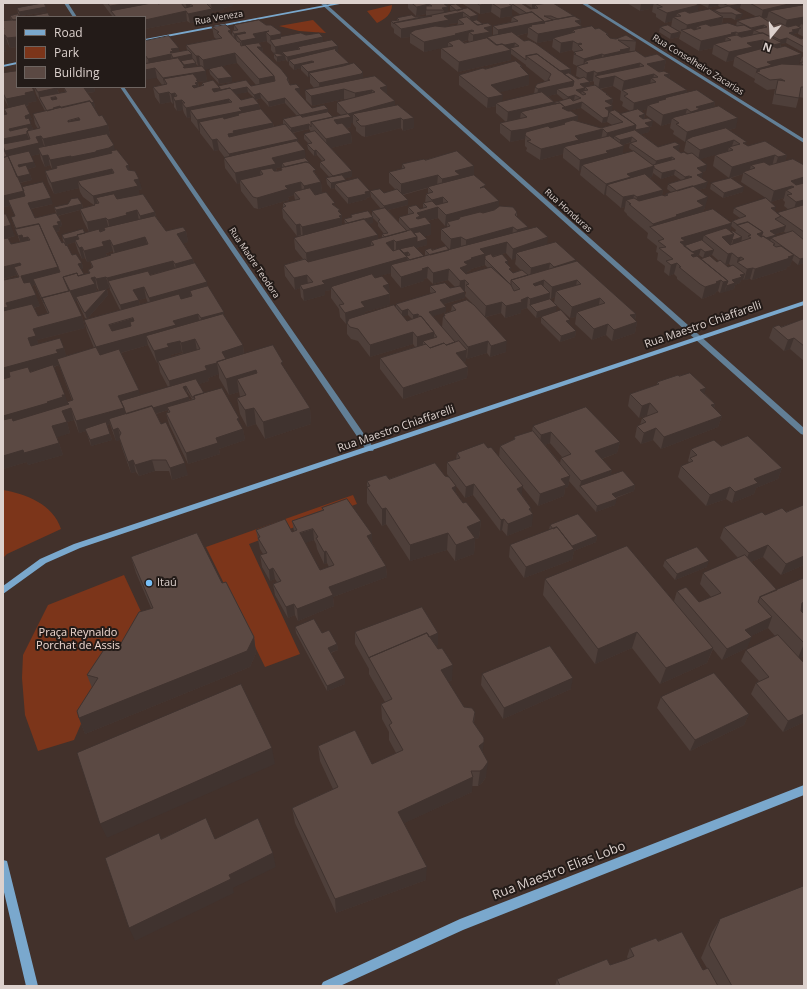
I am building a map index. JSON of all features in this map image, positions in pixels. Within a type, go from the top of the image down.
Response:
[{"type":"street","points":[[66,3],[74,16]]},
{"type":"street","name":"Rua Veneza","points":[[146,40],[324,5],[343,3]]},
{"type":"street","name":"Rua Conselheiro Zacarias","points":[[583,3],[804,141]]},
{"type":"street","name":"Rua Honduras","points":[[324,5],[804,432]]},
{"type":"street","points":[[3,66],[16,63]]},
{"type":"street","name":"Rua Madre Teodora","points":[[123,88],[370,449]]},
{"type":"street","name":"Rua Maestro Chiaffarelli","points":[[3,591],[43,561],[76,546],[804,303]]},
{"type":"street","name":"Rua Maestro Elias Lobo","points":[[327,986],[460,925],[804,790]]},
{"type":"street","points":[[3,865],[32,986]]},
{"type":"green space","points":[[392,5],[388,16],[377,23],[367,11]]},
{"type":"green space","points":[[313,20],[326,33],[299,31],[279,26]]},
{"type":"green space","points":[[3,490],[21,494],[38,502],[52,513],[61,529],[7,554],[3,558]]},
{"type":"green space","points":[[353,495],[357,504],[249,544],[300,654],[265,667],[206,547]]},
{"type":"green space","name":"Praça Reynaldo Porchat de Assis","points":[[124,575],[143,616],[100,680],[74,740],[38,751],[25,715],[22,678],[23,655],[48,605]]},
{"type":"building","points":[[44,3],[46,7],[19,12],[17,8]]},
{"type":"building","points":[[108,3],[129,3],[110,6]]},
{"type":"building","points":[[152,3],[181,3],[185,8],[193,6],[184,3],[206,3],[212,9],[188,14],[186,11],[146,20],[146,16],[115,16],[111,11]]},
{"type":"building","points":[[412,3],[443,3],[448,7],[442,8],[444,10],[426,10],[426,6],[432,6],[429,4],[417,7]]},
{"type":"building","points":[[477,3],[489,3],[480,5]]},
{"type":"building","points":[[492,3],[508,3],[512,6],[501,9]]},
{"type":"building","points":[[511,3],[521,3],[530,9],[538,8],[535,5],[553,3],[574,16],[558,19],[551,16],[544,16],[553,20],[544,22],[532,12],[527,13]]},
{"type":"building","points":[[655,3],[695,3],[699,5],[667,13],[657,8],[662,7]]},
{"type":"building","points":[[723,3],[740,3],[741,4],[729,6]]},
{"type":"building","points":[[750,3],[793,3],[763,10]]},
{"type":"building","points":[[456,4],[463,9],[457,11],[450,5]]},
{"type":"building","points":[[804,5],[804,17],[787,20],[769,11]]},
{"type":"building","points":[[729,6],[743,14],[736,15],[732,13],[720,13],[714,10]]},
{"type":"building","points":[[468,8],[478,15],[470,17],[463,12],[444,16],[449,20],[401,29],[394,23]]},
{"type":"building","points":[[710,9],[723,17],[687,25],[673,17],[681,16],[677,13],[685,11],[689,13]]},
{"type":"building","points":[[532,12],[544,21],[498,30],[493,26],[518,21],[512,17]]},
{"type":"building","points":[[48,13],[50,16],[32,16]]},
{"type":"building","points":[[18,14],[19,16],[16,16],[16,20],[13,20],[10,16]]},
{"type":"building","points":[[412,15],[415,17],[432,16],[394,24],[391,21],[399,20],[397,18]]},
{"type":"building","points":[[574,16],[581,20],[575,21],[582,26],[538,34],[528,27],[532,26],[530,25]]},
{"type":"building","points":[[760,16],[774,25],[780,23],[788,27],[796,25],[801,28],[792,30],[795,31],[789,33],[801,39],[804,38],[804,47],[787,38],[780,40],[754,30],[767,27],[764,25],[751,28],[737,21]]},
{"type":"building","points":[[467,17],[477,25],[488,23],[492,26],[484,28],[490,32],[473,35],[469,32],[474,31],[472,30],[424,42],[410,33],[415,30],[435,26],[445,27],[464,24],[458,19]]},
{"type":"building","points":[[16,20],[16,37],[7,38],[3,35],[3,21]]},
{"type":"building","points":[[259,20],[266,25],[271,25],[281,32],[281,34],[270,36],[266,32],[269,31],[253,34],[256,38],[241,41],[236,35],[246,33],[234,34],[232,31],[238,30],[234,25]]},
{"type":"building","points":[[477,20],[483,24],[478,25],[472,21]]},
{"type":"building","points":[[728,23],[737,26],[744,25],[753,30],[731,33],[732,34],[701,41],[681,30],[691,28],[694,30],[701,28],[697,26],[706,24],[710,26]]},
{"type":"building","points":[[226,25],[231,30],[228,31],[238,42],[240,42],[241,46],[245,45],[274,76],[259,79],[235,53],[203,60],[199,56],[196,56],[186,45],[222,38],[217,33],[219,32],[212,27]]},
{"type":"building","points":[[668,25],[680,32],[671,34],[660,27]]},
{"type":"building","points":[[592,26],[595,29],[599,28],[608,34],[606,34],[610,38],[616,39],[626,35],[636,41],[618,40],[630,48],[584,59],[574,54],[576,54],[574,52],[583,50],[578,45],[582,44],[578,44],[573,41],[561,43],[553,38],[575,32],[573,30]]},
{"type":"building","points":[[512,32],[524,41],[529,40],[535,43],[571,69],[560,71],[537,54],[526,56],[526,60],[510,48],[519,46],[515,43],[497,45],[487,37]]},
{"type":"building","points":[[301,33],[306,35],[319,33],[323,37],[275,47],[270,40],[281,38],[280,37]]},
{"type":"building","points":[[763,33],[782,43],[773,45],[763,40],[747,43],[753,47],[729,52],[714,44],[731,40],[726,37],[737,35],[741,37]]},
{"type":"building","points":[[169,36],[179,48],[171,49],[173,51],[170,52],[171,53],[188,50],[192,54],[173,58],[171,54],[148,59],[146,56],[146,41]]},
{"type":"building","points":[[487,38],[496,45],[502,44],[511,50],[459,62],[441,48],[453,46],[448,42],[459,39],[464,43]]},
{"type":"building","points":[[332,40],[338,46],[287,57],[282,52],[300,49],[298,47]]},
{"type":"building","points":[[259,43],[262,47],[257,47],[281,69],[288,78],[287,79],[290,85],[296,84],[300,88],[295,89],[312,108],[324,105],[328,109],[300,115],[285,98],[268,102],[260,93],[254,95],[247,87],[232,90],[230,88],[220,90],[218,86],[246,80],[251,86],[275,81],[274,76],[245,45]]},
{"type":"building","points":[[772,46],[777,48],[785,46],[802,54],[767,62],[772,65],[757,69],[735,56]]},
{"type":"building","points":[[338,48],[335,50],[349,63],[308,72],[301,65],[314,62],[312,61],[294,65],[289,60]]},
{"type":"building","points":[[636,51],[645,57],[657,54],[666,60],[647,64],[659,72],[664,71],[670,74],[664,75],[687,90],[634,103],[624,96],[628,94],[622,90],[656,82],[651,78],[658,77],[654,74],[624,81],[615,76],[600,79],[595,76],[644,66],[640,63],[597,73],[594,71],[587,73],[577,66],[588,63],[585,61]]},
{"type":"building","points":[[274,53],[285,55],[277,57]]},
{"type":"building","points":[[537,54],[574,81],[538,89],[535,87],[537,84],[550,80],[548,80],[551,74],[526,56]]},
{"type":"building","points":[[178,58],[185,67],[183,67],[184,68],[202,66],[206,71],[163,78],[155,68],[146,70],[146,64]]},
{"type":"building","points":[[193,59],[196,63],[184,65],[181,61]]},
{"type":"building","points":[[516,61],[529,75],[491,85],[503,95],[488,98],[459,75],[483,68],[485,69]]},
{"type":"building","points":[[354,63],[363,72],[361,74],[319,83],[309,73],[343,66]]},
{"type":"building","points":[[782,64],[804,65],[804,87],[801,87],[799,98],[775,94],[778,80],[785,81],[781,79],[770,80],[756,72],[760,71],[758,70]]},
{"type":"building","points":[[222,66],[232,77],[218,79],[209,69]]},
{"type":"building","points":[[16,71],[16,88],[32,88],[34,91],[25,93],[26,95],[6,99],[3,93],[3,73]]},
{"type":"building","points":[[569,73],[578,79],[584,77],[590,82],[580,84],[585,88],[576,90],[583,95],[586,94],[582,91],[588,90],[585,87],[595,85],[613,99],[605,101],[613,106],[605,108],[609,111],[608,117],[603,118],[582,102],[565,107],[560,103],[553,103],[570,98],[573,101],[581,98],[575,95],[568,97],[557,89],[573,86],[574,81],[564,74]]},
{"type":"building","points":[[193,74],[198,80],[196,80],[198,82],[195,83],[197,85],[192,86],[194,88],[204,85],[202,83],[213,80],[220,88],[212,89],[214,92],[230,88],[241,100],[253,97],[259,104],[239,108],[242,111],[197,120],[190,110],[232,102],[229,99],[186,108],[182,103],[185,103],[182,100],[175,101],[173,97],[177,96],[175,93],[171,94],[169,92],[159,94],[153,87],[167,84],[164,79]]},
{"type":"building","points":[[375,76],[387,86],[380,88],[395,101],[348,114],[337,102],[375,92],[372,90],[355,93],[344,89],[311,96],[305,90]]},
{"type":"building","points":[[36,88],[57,88],[38,92]]},
{"type":"building","points":[[64,88],[84,88],[94,102],[91,103],[90,101],[61,108],[60,106],[47,111],[39,97],[66,92]],"holes":[[[56,97],[57,99],[52,100],[51,98]]]},
{"type":"building","points":[[697,90],[715,102],[696,107],[700,109],[691,112],[687,109],[663,115],[648,105],[666,99],[665,98]]},
{"type":"building","points":[[542,92],[554,102],[508,112],[496,103]]},
{"type":"building","points":[[90,101],[99,116],[102,115],[108,125],[43,139],[41,136],[36,137],[39,143],[5,151],[3,144],[30,139],[27,131],[40,128],[33,114]],"holes":[[[79,118],[80,120],[68,122]]]},
{"type":"building","points":[[560,103],[565,107],[562,108],[571,111],[578,116],[511,131],[500,123],[527,117],[521,112]]},
{"type":"building","points":[[25,104],[30,114],[25,116],[26,119],[29,118],[31,124],[9,129],[10,131],[27,127],[29,130],[27,131],[27,134],[3,139],[3,115],[7,114],[4,109]]},
{"type":"building","points":[[398,105],[414,118],[403,120],[401,118],[361,126],[356,121],[359,120],[353,114]]},
{"type":"building","points":[[719,106],[738,118],[687,132],[676,124],[679,123],[672,118]]},
{"type":"building","points":[[261,109],[273,123],[233,131],[234,133],[228,134],[229,137],[285,124],[298,139],[229,154],[217,139],[212,140],[199,122],[223,117],[224,119],[239,115],[237,114]]},
{"type":"building","points":[[638,109],[645,114],[639,116],[643,119],[648,118],[653,121],[645,123],[650,127],[635,130],[636,125],[620,114]]},
{"type":"building","points":[[615,110],[636,125],[607,133],[603,129],[575,136],[579,140],[541,149],[527,141],[531,140],[525,135],[526,132],[548,126],[550,128],[573,120],[601,128],[623,122],[609,112]]},
{"type":"building","points":[[328,112],[333,117],[311,122],[311,127],[309,124],[291,128],[283,119],[300,115],[302,117]]},
{"type":"building","points":[[348,114],[351,117],[334,120],[337,124],[342,123],[351,133],[326,139],[311,122]]},
{"type":"building","points":[[726,128],[747,142],[743,143],[748,146],[765,141],[787,155],[778,157],[775,155],[732,167],[715,155],[733,150],[729,147],[740,144],[734,140],[700,150],[686,140]]},
{"type":"building","points":[[635,130],[658,147],[675,142],[680,145],[673,147],[681,153],[692,153],[707,165],[697,168],[703,173],[697,175],[708,182],[677,191],[668,184],[692,177],[685,177],[675,170],[662,173],[654,168],[653,165],[675,159],[672,157],[656,161],[630,143],[637,141],[632,137],[620,140],[614,136]]},
{"type":"building","points":[[315,131],[352,171],[333,176],[320,162],[325,160],[316,150],[314,151],[307,144],[312,143],[304,134]]},
{"type":"building","points":[[107,134],[114,145],[96,152],[50,160],[48,155],[42,156],[38,148]]},
{"type":"building","points":[[610,136],[624,146],[606,151],[608,153],[580,160],[564,147]]},
{"type":"building","points":[[297,141],[305,150],[272,158],[276,164],[235,173],[224,158]]},
{"type":"building","points":[[3,148],[7,156],[29,151],[34,162],[18,165],[19,167],[26,165],[30,174],[17,177],[8,156],[3,158]]},
{"type":"building","points":[[117,150],[129,165],[126,166],[128,170],[135,171],[139,179],[134,180],[138,186],[93,196],[81,186],[78,181],[114,173],[112,169],[51,183],[45,171],[57,168],[56,166],[112,153],[111,151]]},
{"type":"building","points":[[457,151],[474,166],[455,171],[460,175],[442,179],[438,175],[401,184],[389,172],[405,168],[402,164],[425,160]]},
{"type":"building","points":[[634,151],[654,166],[627,174],[631,177],[606,184],[582,165]]},
{"type":"building","points":[[8,156],[24,191],[3,196],[3,158]]},
{"type":"building","points":[[305,158],[309,162],[285,167],[282,163]]},
{"type":"building","points":[[793,159],[804,165],[804,177],[791,181],[796,185],[804,183],[804,200],[796,202],[787,195],[792,194],[786,190],[794,187],[792,186],[774,191],[743,172],[755,168],[751,165],[764,162],[769,165]]},
{"type":"building","points":[[306,162],[316,170],[313,171],[321,182],[304,186],[301,182],[285,186],[288,189],[257,198],[253,197],[240,180],[263,174],[260,170],[272,168],[274,171],[278,171],[282,170],[281,168]]},
{"type":"building","points":[[645,174],[663,190],[637,197],[634,195],[623,197],[607,185]]},
{"type":"building","points":[[342,175],[346,180],[331,183],[326,178]]},
{"type":"building","points":[[474,175],[486,185],[480,188],[484,187],[499,201],[446,215],[438,207],[417,213],[420,216],[416,218],[418,219],[425,217],[431,224],[410,229],[399,217],[414,213],[408,207],[416,205],[420,209],[427,207],[423,203],[432,201],[436,205],[448,202],[443,197],[432,200],[426,194],[433,192],[428,187]]},
{"type":"building","points":[[358,178],[370,191],[365,192],[366,194],[348,198],[335,184]]},
{"type":"building","points":[[731,178],[744,187],[724,193],[711,183]]},
{"type":"building","points":[[43,182],[51,198],[28,203],[35,218],[56,213],[61,221],[57,222],[59,225],[53,226],[62,243],[64,242],[66,246],[67,245],[72,255],[76,254],[82,263],[78,264],[84,274],[78,276],[77,273],[63,277],[69,291],[42,298],[44,303],[33,279],[60,272],[39,224],[16,229],[11,217],[15,216],[8,200],[25,196],[22,187]]},
{"type":"building","points":[[693,186],[708,197],[697,201],[704,206],[653,224],[626,200],[634,198],[639,201],[662,195],[665,196],[668,195],[666,194]]},
{"type":"building","points":[[310,188],[315,195],[326,192],[335,203],[332,204],[340,210],[338,211],[342,215],[339,216],[341,218],[302,227],[300,224],[296,225],[282,208],[286,206],[283,203],[300,199],[294,192]]},
{"type":"building","points":[[380,189],[384,193],[397,189],[408,200],[384,206],[370,191]]},
{"type":"building","points":[[114,194],[117,199],[143,194],[155,212],[140,216],[137,210],[126,213],[127,215],[108,220],[106,218],[87,222],[80,209],[99,203],[96,198]]},
{"type":"building","points":[[78,198],[82,204],[56,210],[54,207],[68,204],[71,199]]},
{"type":"building","points":[[766,198],[776,207],[771,208],[781,216],[775,219],[786,226],[770,231],[776,235],[766,238],[763,236],[761,237],[763,232],[748,222],[738,225],[732,221],[746,216],[734,208]]},
{"type":"building","points":[[804,205],[804,232],[777,213]]},
{"type":"building","points":[[500,206],[513,207],[517,212],[515,215],[528,227],[517,230],[513,227],[466,240],[461,237],[451,239],[441,229],[450,226],[447,222],[459,219],[460,217],[494,210]]},
{"type":"building","points":[[385,208],[407,231],[385,237],[382,234],[388,233],[372,211]]},
{"type":"building","points":[[713,209],[732,223],[681,238],[685,241],[680,242],[695,254],[691,255],[693,257],[697,256],[728,281],[723,282],[721,280],[716,282],[718,283],[705,287],[679,267],[681,267],[677,263],[671,265],[666,261],[673,259],[659,248],[666,247],[658,241],[664,239],[650,227]]},
{"type":"building","points":[[368,211],[373,217],[348,223],[344,219],[352,217],[351,215]]},
{"type":"building","points":[[3,214],[6,214],[11,225],[3,227]]},
{"type":"building","points":[[155,216],[166,231],[183,227],[186,231],[177,234],[193,259],[175,264],[173,261],[107,278],[91,278],[95,284],[70,291],[63,277],[77,273],[78,276],[90,273],[88,270],[93,267],[90,261],[148,244],[145,237],[113,246],[110,240],[102,242],[104,246],[84,251],[82,247],[79,248],[75,240],[79,239],[77,235],[99,229],[100,232],[105,230],[104,228]]},
{"type":"building","points":[[364,219],[378,235],[306,253],[294,238]]},
{"type":"building","points":[[748,222],[763,232],[757,234],[761,237],[763,236],[775,244],[773,245],[776,247],[781,246],[794,255],[788,257],[790,258],[755,269],[747,269],[737,262],[744,259],[741,257],[738,258],[732,253],[728,254],[704,235],[726,228],[734,234],[722,237],[730,245],[751,238],[748,236],[751,235],[737,225]]},
{"type":"building","points":[[39,224],[58,267],[21,276],[24,283],[30,282],[36,295],[6,303],[8,307],[3,308],[3,277],[4,280],[19,277],[14,267],[21,265],[20,263],[3,267],[3,239],[8,238],[11,244],[30,240],[28,237],[23,238],[22,235],[18,236],[15,229]]},
{"type":"building","points":[[537,227],[548,237],[513,249],[507,242],[480,249],[485,254],[471,258],[472,259],[464,262],[468,265],[460,268],[466,274],[491,267],[511,285],[514,291],[520,289],[511,280],[577,261],[636,314],[630,315],[637,322],[614,330],[608,324],[594,329],[577,312],[605,303],[600,298],[572,307],[556,291],[581,284],[577,280],[552,287],[544,280],[533,284],[535,286],[541,284],[550,293],[530,299],[528,297],[521,300],[522,302],[506,306],[502,302],[486,306],[466,285],[469,284],[465,280],[460,281],[449,269],[433,273],[428,267],[422,269],[424,270],[401,277],[391,265]]},
{"type":"building","points":[[83,229],[85,233],[77,235],[78,236],[64,239],[62,235]]},
{"type":"building","points":[[411,230],[417,237],[396,242],[394,240],[386,243],[393,251],[399,249],[407,257],[322,281],[325,284],[303,290],[300,285],[313,282],[307,275],[294,278],[284,265],[305,259],[308,262],[374,245],[371,241]]},
{"type":"building","points":[[733,231],[742,237],[733,240],[734,234],[731,232]]},
{"type":"building","points":[[793,231],[804,240],[804,258],[800,259],[771,238]]},
{"type":"building","points":[[420,232],[427,239],[417,242],[417,237],[414,233]]},
{"type":"building","points":[[702,240],[714,250],[705,252],[701,249],[692,252],[684,246]]},
{"type":"building","points":[[556,242],[576,260],[554,267],[550,263],[531,268],[516,253]]},
{"type":"building","points":[[414,246],[424,256],[410,260],[406,256],[410,255],[408,252],[404,253],[400,249]]},
{"type":"building","points":[[446,246],[449,250],[430,255],[425,250],[431,248],[432,250]]},
{"type":"building","points":[[491,254],[493,257],[502,254],[508,261],[505,262],[511,268],[509,269],[513,273],[522,270],[528,275],[511,280],[511,285],[485,259],[485,256]]},
{"type":"building","points":[[710,256],[717,262],[720,260],[728,267],[733,265],[745,274],[740,275],[742,277],[732,280],[735,283],[726,286],[728,281],[701,259]]},
{"type":"building","points":[[195,263],[207,282],[149,298],[144,287],[133,290],[139,300],[120,305],[108,281],[148,271],[150,275]]},
{"type":"building","points":[[372,274],[375,278],[382,276],[389,284],[383,286],[390,294],[361,302],[365,307],[345,313],[339,305],[344,304],[331,287]]},
{"type":"building","points":[[445,283],[450,288],[460,286],[465,292],[440,300],[446,307],[429,312],[455,342],[446,345],[444,343],[430,348],[423,341],[437,337],[434,332],[421,316],[420,317],[418,314],[413,315],[408,309],[402,311],[396,304],[436,292],[430,286]]},
{"type":"building","points":[[208,286],[224,312],[201,318],[198,314],[173,321],[176,325],[96,347],[84,320],[179,294],[181,299],[192,296],[190,291]],"holes":[[[133,318],[134,321],[130,322],[131,326],[112,331],[109,325]]]},
{"type":"building","points":[[107,289],[85,313],[76,297]]},
{"type":"building","points":[[70,291],[82,316],[33,329],[36,336],[28,338],[31,346],[60,338],[64,348],[56,350],[58,353],[3,368],[3,311],[32,304],[38,316],[49,313],[42,298]]},
{"type":"building","points":[[550,299],[557,306],[537,312],[530,305]]},
{"type":"building","points":[[467,300],[474,305],[507,341],[491,346],[488,341],[468,347],[443,316],[445,316],[444,314],[456,310],[452,305]]},
{"type":"building","points":[[394,305],[407,321],[421,316],[434,332],[417,337],[413,332],[370,345],[358,329],[350,327],[347,323],[349,319]]},
{"type":"building","points":[[561,310],[570,320],[566,321],[576,331],[561,336],[541,317]]},
{"type":"building","points":[[223,314],[243,345],[222,352],[226,359],[205,366],[207,370],[169,381],[158,361],[200,349],[195,339],[181,343],[180,341],[167,344],[169,347],[154,351],[146,336]]},
{"type":"building","points":[[804,319],[804,346],[794,338],[788,340],[773,327],[779,325],[781,327]]},
{"type":"building","points":[[459,341],[467,350],[456,353],[468,367],[403,388],[380,358],[426,344],[430,348],[444,343],[446,345]]},
{"type":"building","points":[[273,345],[283,362],[281,363],[310,408],[263,422],[254,408],[245,410],[237,398],[246,395],[237,379],[257,373],[256,370],[226,379],[217,362]]},
{"type":"building","points":[[96,347],[100,355],[119,349],[139,390],[118,396],[124,408],[76,421],[71,408],[62,411],[67,422],[52,426],[59,443],[24,453],[23,450],[3,456],[3,420],[12,418],[13,421],[69,404],[67,402],[73,400],[57,359]]},
{"type":"building","points":[[53,365],[65,395],[47,402],[48,403],[3,416],[3,379],[10,377],[9,372],[28,367],[30,372]]},
{"type":"building","points":[[690,373],[706,388],[700,390],[715,404],[711,405],[722,416],[664,437],[656,428],[644,433],[637,426],[646,422],[642,418],[658,412],[650,403],[642,406],[630,394],[659,384],[657,382],[678,375]]},
{"type":"building","points":[[196,379],[204,393],[192,397],[186,386],[183,387],[189,397],[153,408],[152,406],[126,414],[121,401]]},
{"type":"building","points":[[222,388],[239,418],[237,419],[243,429],[216,438],[218,443],[186,453],[166,413],[170,412],[167,407],[195,399],[194,396]]},
{"type":"building","points":[[152,406],[161,424],[166,422],[185,463],[170,468],[166,460],[152,460],[135,465],[133,460],[128,462],[119,437],[121,433],[118,428],[113,430],[109,419]]},
{"type":"building","points":[[586,407],[620,442],[595,451],[612,470],[581,481],[561,458],[571,454],[551,432],[541,435],[533,426]]},
{"type":"building","points":[[106,422],[110,434],[90,440],[85,429]]},
{"type":"building","points":[[533,431],[570,476],[561,479],[566,485],[540,494],[500,446],[515,439],[514,437]]},
{"type":"building","points":[[748,436],[782,468],[754,479],[758,483],[735,492],[730,487],[710,495],[681,466],[693,461],[690,458],[697,455],[691,449],[714,440],[721,446]]},
{"type":"building","points":[[484,443],[488,448],[491,447],[523,486],[517,489],[531,508],[529,509],[533,514],[508,524],[504,519],[501,520],[474,484],[466,487],[447,462],[460,458],[457,453]]},
{"type":"building","points":[[435,463],[445,476],[449,477],[456,486],[452,488],[463,503],[466,502],[481,521],[467,527],[475,538],[456,545],[448,533],[410,545],[386,508],[382,509],[367,487],[370,486],[367,481],[386,475],[389,479]]},
{"type":"building","points":[[623,471],[635,485],[612,494],[617,499],[597,506],[580,486]]},
{"type":"building","points":[[347,499],[372,534],[367,536],[386,566],[329,587],[333,595],[297,609],[294,604],[286,607],[273,584],[281,581],[273,568],[269,570],[260,555],[267,553],[258,538],[260,537],[256,530],[285,519],[292,532],[297,530],[292,521],[324,510],[322,508]],"holes":[[[313,529],[318,537],[316,538],[334,565],[320,570],[300,533]]]},
{"type":"building","points":[[804,505],[804,556],[786,564],[768,545],[749,553],[724,527],[762,512],[765,515],[782,508],[786,512]]},
{"type":"building","points":[[578,514],[597,536],[572,546],[557,527],[553,529],[550,525]]},
{"type":"building","points":[[557,527],[574,549],[526,567],[510,545]]},
{"type":"building","points":[[197,533],[222,583],[226,582],[254,637],[247,651],[79,718],[77,711],[98,678],[87,675],[109,642],[120,645],[139,612],[153,608],[131,557]]},
{"type":"building","points":[[627,546],[713,648],[666,668],[637,632],[598,649],[545,579]]},
{"type":"building","points":[[697,547],[709,561],[677,574],[665,560]]},
{"type":"building","points":[[745,555],[777,590],[760,597],[758,602],[772,617],[745,630],[752,637],[727,649],[677,591],[686,587],[699,602],[721,593],[703,573]]},
{"type":"building","points":[[804,578],[804,602],[802,603],[801,611],[804,614],[804,643],[760,597]]},
{"type":"building","points":[[422,607],[438,633],[429,637],[427,633],[369,658],[355,632]]},
{"type":"building","points":[[314,619],[322,633],[329,630],[337,644],[328,648],[345,678],[327,686],[295,627]]},
{"type":"building","points":[[427,633],[438,649],[442,648],[453,665],[441,670],[464,707],[472,708],[475,712],[473,722],[484,738],[484,742],[479,746],[488,762],[480,771],[471,771],[473,777],[398,812],[427,867],[335,899],[292,808],[338,787],[318,746],[355,730],[372,764],[403,750],[389,725],[392,723],[381,704],[392,699],[369,658]]},
{"type":"building","points":[[778,635],[804,663],[804,714],[788,721],[756,683],[769,677],[746,650]]},
{"type":"building","points":[[550,646],[573,678],[504,708],[482,674]]},
{"type":"building","points":[[714,673],[749,714],[695,740],[661,697]]},
{"type":"building","points":[[241,684],[272,748],[100,824],[77,753]]},
{"type":"building","points":[[206,818],[215,839],[258,818],[273,853],[229,875],[231,879],[129,928],[105,858],[159,833],[161,839]]},
{"type":"building","points":[[804,886],[804,986],[732,986],[709,945],[720,919]]},
{"type":"building","points":[[682,932],[703,970],[708,968],[718,986],[560,986],[557,979],[607,959],[610,965],[625,960],[634,956],[630,948],[656,938],[658,941]]},
{"type":"place","name":"Itaú","points":[[149,583]]}]
